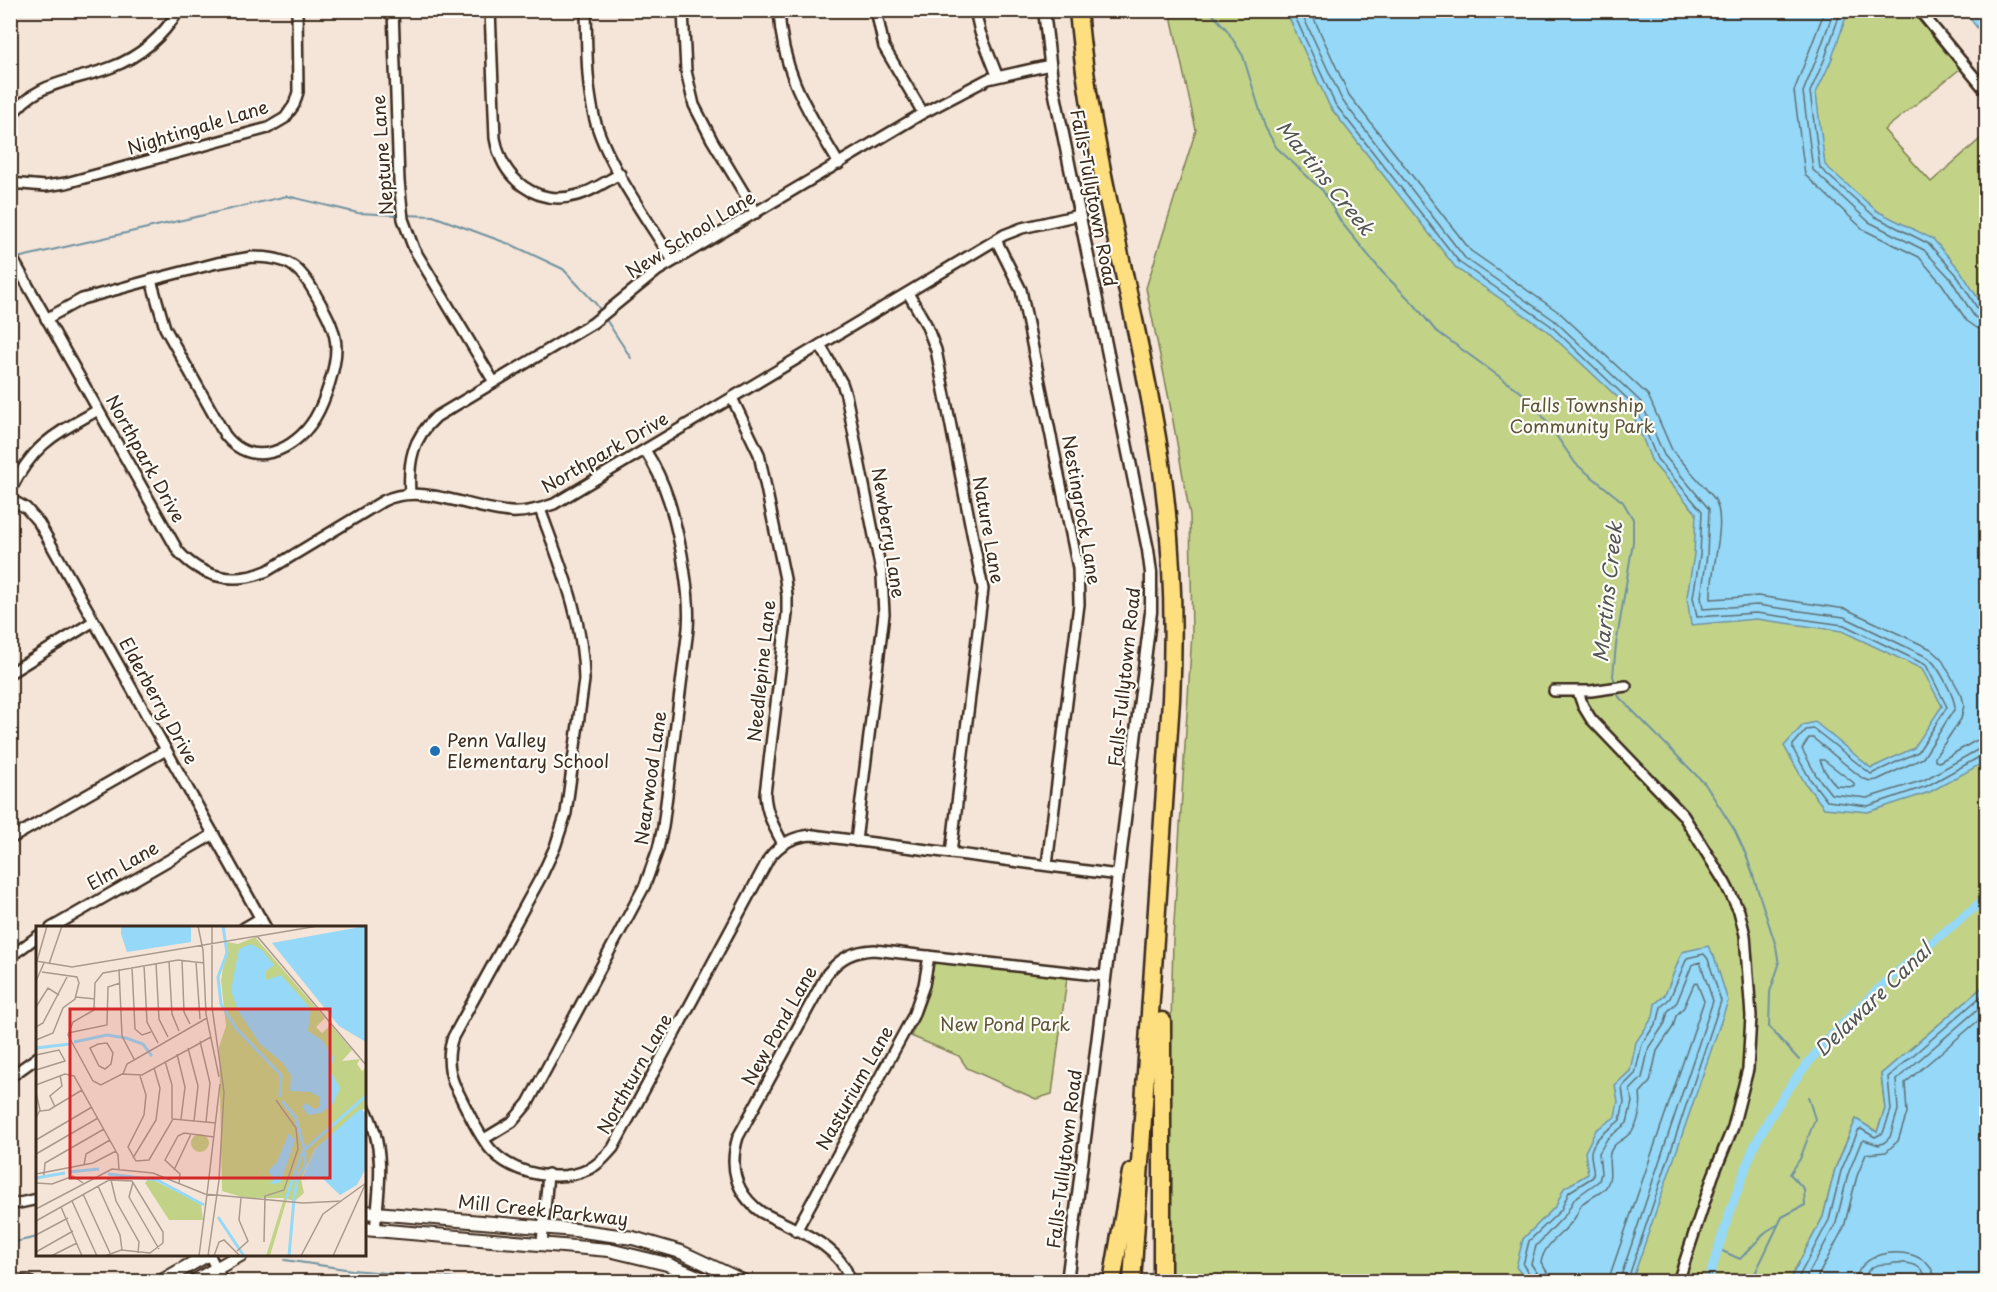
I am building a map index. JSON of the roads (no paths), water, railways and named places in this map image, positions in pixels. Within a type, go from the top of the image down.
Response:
[{"type":"highway","points":[[1078,10],[1091,109],[1155,425],[1171,557],[1173,638],[1171,700],[1132,1281]]},
{"type":"highway","points":[[1090,10],[1102,107],[1166,423],[1182,556],[1185,638],[1182,700],[1143,1281]]},
{"type":"highway","points":[[1162,1021],[1162,1281]]},
{"type":"highway","points":[[1112,1281],[1146,1083]]},
{"type":"main road","name":"Mill Creek Parkway","points":[[371,1212],[609,1234],[657,1244],[705,1261],[745,1281]]},
{"type":"main road","name":"Mill Creek Parkway","points":[[370,1229],[598,1249],[636,1255],[710,1281]]},
{"type":"main road","points":[[160,1281],[205,1256]]},
{"type":"main road","points":[[193,1281],[239,1256]]},
{"type":"street","points":[[10,117],[25,100],[44,88],[112,67],[141,52],[161,35],[179,10]]},
{"type":"street","name":"Nightingale Lane","points":[[10,183],[45,186],[66,183],[246,135],[277,124],[289,113],[298,92],[297,10]]},
{"type":"street","name":"Neptune Lane","points":[[393,10],[399,181],[403,219],[414,249],[494,382]]},
{"type":"street","points":[[490,10],[495,138],[497,151],[507,171],[515,180],[532,191],[562,198],[581,194],[620,174]]},
{"type":"street","points":[[586,10],[589,81],[594,117],[603,142],[620,174],[674,261]]},
{"type":"street","points":[[682,10],[686,72],[694,105],[712,140],[756,213]]},
{"type":"street","points":[[779,10],[781,38],[791,76],[801,99],[839,164]]},
{"type":"street","points":[[876,10],[884,47],[922,113]]},
{"type":"street","points":[[975,10],[980,32],[997,75]]},
{"type":"street","name":"Falls-Tullytown Road","points":[[1044,10],[1050,65],[1151,573],[1151,612],[1067,1281]]},
{"type":"street","points":[[1919,10],[1985,86]]},
{"type":"street","name":"New School Lane","points":[[410,493],[411,455],[420,434],[436,417],[593,323],[644,281],[674,261],[922,113],[964,89],[997,75],[1050,65]]},
{"type":"street","name":"Northpark Drive","points":[[10,254],[178,551],[194,566],[214,576],[246,578],[267,571],[383,501],[400,494],[422,494],[512,512],[540,509],[555,504],[996,240],[1013,231],[1079,215]]},
{"type":"street","name":"Nestingrock Lane","points":[[996,240],[1021,290],[1079,579],[1079,604],[1047,865]]},
{"type":"street","points":[[46,318],[82,299],[151,280],[217,263],[252,257],[280,259],[296,267],[304,275],[334,332],[336,346],[333,371],[316,417],[308,428],[286,447],[267,454],[251,454],[230,442],[165,328],[151,280]]},
{"type":"street","name":"Nature Lane","points":[[908,293],[926,324],[936,350],[983,589],[951,853]]},
{"type":"street","name":"Newberry Lane","points":[[820,345],[846,395],[884,595],[884,614],[856,841]]},
{"type":"street","name":"Needlepine Lane","points":[[732,398],[759,454],[785,579],[787,614],[765,794],[765,806],[770,820],[783,844]]},
{"type":"street","points":[[10,491],[37,448],[52,436],[98,410]]},
{"type":"street","name":"Nearwood Lane","points":[[484,1139],[512,1122],[528,1103],[645,885],[658,849],[663,827],[689,601],[672,508],[656,468],[645,450]]},
{"type":"street","name":"Elderberry Drive","points":[[10,499],[26,508],[39,523],[265,926]]},
{"type":"street","name":"Northturn Lane","points":[[540,509],[563,573],[580,631],[584,680],[568,802],[561,830],[542,875],[451,1045],[449,1065],[454,1084],[484,1139],[495,1153],[515,1167],[531,1173],[548,1174],[571,1174],[590,1169],[605,1158],[613,1148],[769,858],[783,844]]},
{"type":"street","points":[[10,673],[94,621]]},
{"type":"street","points":[[1554,691],[1578,692],[1626,686]]},
{"type":"street","points":[[1578,692],[1582,706],[1591,720],[1683,815],[1725,883],[1739,911],[1745,935],[1751,1016],[1748,1069],[1733,1127],[1713,1176],[1678,1281]]},
{"type":"street","points":[[10,839],[166,750]]},
{"type":"street","name":"Elm Lane","points":[[53,926],[214,834]]},
{"type":"street","points":[[783,844],[798,837],[810,835],[1118,874]]},
{"type":"street","points":[[246,926],[261,918]]},
{"type":"street","points":[[10,957],[36,938]]},
{"type":"street","name":"New Pond Lane","points":[[850,1281],[845,1266],[834,1252],[761,1212],[745,1197],[738,1185],[734,1167],[734,1150],[738,1137],[834,965],[851,954],[874,950],[1104,976]]},
{"type":"street","name":"Nasturium Lane","points":[[796,1231],[913,1016],[924,985],[928,956]]},
{"type":"street","points":[[10,1077],[36,1058]]},
{"type":"street","points":[[366,1110],[375,1129],[381,1158],[370,1229]]},
{"type":"street","points":[[542,1243],[548,1174]]},
{"type":"street","points":[[10,1205],[36,1199]]},
{"type":"street","points":[[210,1256],[223,1281]]},
{"type":"street","points":[[10,1281],[30,1281]]},
{"type":"water","points":[[1286,11],[1848,11],[1831,61],[1816,93],[1825,165],[1877,211],[1933,239],[1960,270],[1986,311],[1986,759],[1981,764],[1930,792],[1868,812],[1824,808],[1805,783],[1784,746],[1803,725],[1815,722],[1871,768],[1914,748],[1942,706],[1922,669],[1842,631],[1756,619],[1691,625],[1687,597],[1694,554],[1696,513],[1652,462],[1632,411],[1546,330],[1456,268],[1330,107]]},
{"type":"water","points":[[1964,11],[1986,11],[1986,39]]},
{"type":"water","points":[[1708,946],[1714,956],[1728,1001],[1632,1281],[1527,1281],[1516,1267],[1523,1239],[1556,1206],[1564,1188],[1588,1174],[1585,1152],[1596,1130],[1615,1117],[1618,1101],[1615,1085],[1630,1071],[1636,1042],[1653,1017],[1655,1004],[1665,995],[1682,952]]},
{"type":"water","points":[[1986,984],[1986,1281],[1920,1281],[1903,1275],[1858,1282],[1789,1281],[1823,1217],[1835,1169],[1856,1119],[1877,1132],[1885,1109],[1881,1074]]},
{"type":"waterway","name":"Martins Creek","points":[[1209,10],[1227,30],[1243,56],[1265,127],[1276,147],[1323,191],[1341,222],[1383,273],[1414,304],[1435,330],[1522,393],[1539,411],[1576,464],[1623,502],[1633,519],[1633,542],[1616,645],[1613,676],[1616,686]]},
{"type":"waterway","points":[[17,258],[287,196],[358,213],[398,215]]},
{"type":"waterway","points":[[404,215],[433,216],[512,245],[563,269],[602,313]]},
{"type":"waterway","points":[[605,318],[631,358]]},
{"type":"waterway","name":"Martins Creek","points":[[1617,691],[1619,697],[1705,784],[1735,831],[1747,857],[1776,946],[1779,965],[1770,992],[1769,1027],[1799,1060]]},
{"type":"waterway","name":"Delaware Canal","points":[[1708,1282],[1729,1214],[1754,1147],[1779,1103],[1803,1069],[1859,1007],[1986,898]]},
{"type":"waterway","name":"Martins Creek","points":[[1751,1282],[1782,1217],[1805,1205],[1804,1189],[1790,1174],[1800,1159],[1815,1119],[1808,1097]]},
{"type":"waterway","points":[[1718,1249],[1740,1259],[1767,1231],[1777,1225]]},
{"type":"waterway","points":[[10,1243],[36,1237]]},
{"type":"waterway","points":[[285,1260],[352,1270],[490,1282]]},
{"type":"place","name":"Penn Valley Elementary School","points":[[435,751]]},
{"type":"park label","name":"Falls Township Community Park","points":[[1582,416]]},
{"type":"park label","name":"New Pond Park","points":[[1005,1025]]}]
